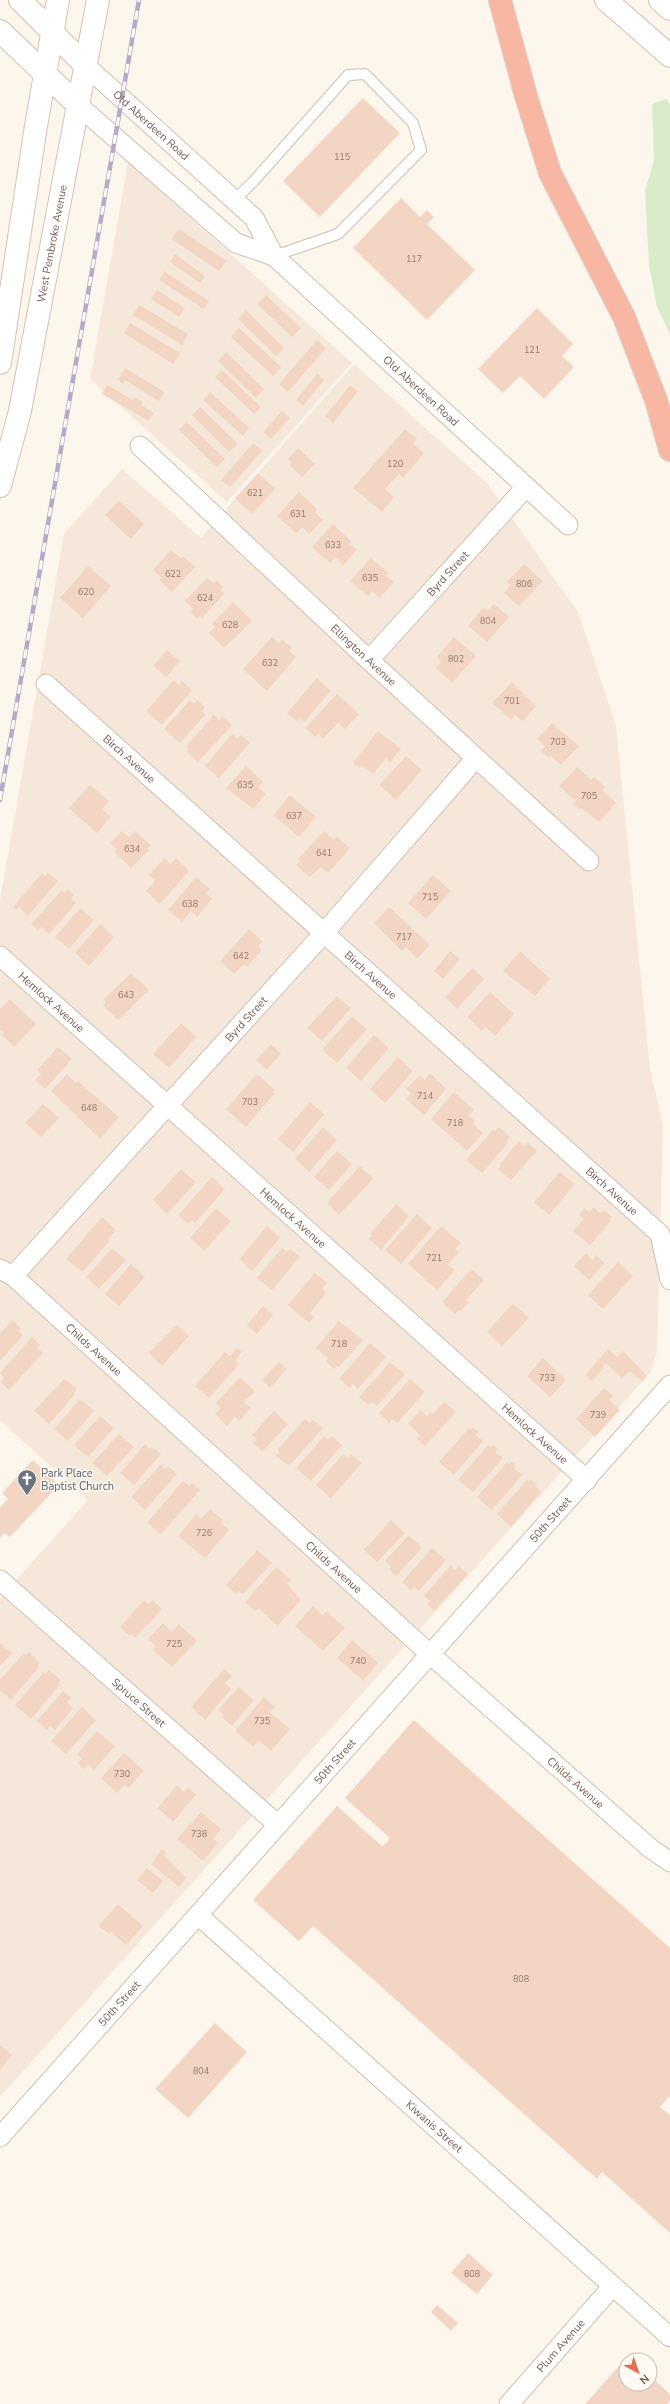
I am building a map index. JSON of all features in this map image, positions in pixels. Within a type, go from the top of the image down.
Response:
[{"type":"highway","points":[[500,0],[514,45],[526,96],[550,173],[624,317],[656,400],[670,450]]},
{"type":"highway","points":[[514,45],[517,0]]},
{"type":"main road","name":"Old Aberdeen Road","points":[[20,0],[86,66]]},
{"type":"main road","points":[[0,363],[58,0]]},
{"type":"main road","name":"West Pembroke Avenue","points":[[0,486],[20,411],[98,0]]},
{"type":"main road","points":[[606,0],[670,56]]},
{"type":"main road","points":[[660,0],[670,9]]},
{"type":"main road","name":"Old Aberdeen Road","points":[[0,31],[79,106]]},
{"type":"street","name":"Old Aberdeen Road","points":[[86,66],[254,218],[274,256],[568,525]]},
{"type":"street","name":"Old Aberdeen Road","points":[[79,106],[236,243],[274,256]]},
{"type":"street","name":"Ellington Avenue","points":[[140,446],[369,660],[589,860]]},
{"type":"street","name":"Byrd Street","points":[[369,660],[526,487]]},
{"type":"street","name":"Birch Avenue","points":[[46,684],[323,934],[660,1234],[670,1280]]},
{"type":"street","name":"Byrd Street","points":[[6,1273],[167,1106],[323,934],[476,758]]},
{"type":"street","name":"Hemlock Avenue","points":[[0,956],[586,1480]]},
{"type":"street","name":"Childs Avenue","points":[[6,1273],[431,1655],[650,1848],[670,1862]]},
{"type":"street","name":"50th Street","points":[[0,2137],[670,1385]]},
{"type":"street","name":"Spruce Street","points":[[0,1580],[278,1825]]},
{"type":"street","name":"Kiwanis Street","points":[[198,1915],[612,2287],[670,2337]]},
{"type":"street","name":"Plum Avenue","points":[[509,2404],[612,2287]]},
{"type":"lane","points":[[234,200],[253,182],[348,75],[365,74],[413,123],[421,150],[338,234],[274,256]]},
{"type":"shaded area","points":[[128,162],[352,363],[227,502],[90,379]]},
{"type":"shaded area","points":[[354,364],[488,484],[578,612],[616,726],[650,1069],[663,1125],[657,1353],[651,1372],[0,2097],[0,1598],[88,1500],[0,1420],[0,900],[64,534],[122,469],[201,538]]},
{"type":"green space","points":[[666,99],[670,104],[670,334],[657,307],[649,265],[645,191],[654,160],[652,104]]},
{"type":"building","points":[[363,98],[400,133],[320,217],[283,181]]},
{"type":"building","points":[[401,198],[420,217],[427,210],[434,217],[427,224],[475,270],[427,320],[353,248]]},
{"type":"building","points":[[179,229],[226,261],[219,271],[172,239]]},
{"type":"building","points":[[175,254],[205,276],[200,283],[170,262]]},
{"type":"building","points":[[164,271],[209,301],[204,309],[159,280]]},
{"type":"building","points":[[157,290],[185,308],[179,317],[151,299]]},
{"type":"building","points":[[266,295],[301,328],[292,337],[257,304]]},
{"type":"building","points":[[139,305],[188,334],[182,345],[133,315]]},
{"type":"building","points":[[537,308],[573,344],[562,356],[574,367],[544,399],[520,376],[503,393],[478,369]]},
{"type":"building","points":[[246,310],[284,348],[276,356],[238,319]]},
{"type":"building","points":[[130,323],[180,353],[173,364],[124,333]]},
{"type":"building","points":[[239,328],[281,367],[273,376],[231,337]]},
{"type":"building","points":[[317,340],[326,348],[288,392],[279,384]]},
{"type":"building","points":[[226,352],[264,389],[256,398],[218,361]]},
{"type":"building","points":[[125,368],[164,392],[159,401],[125,380],[123,384],[118,380]]},
{"type":"building","points":[[222,370],[261,407],[254,414],[215,377]]},
{"type":"building","points":[[317,374],[324,380],[303,406],[296,400]]},
{"type":"building","points":[[107,385],[133,400],[135,397],[143,402],[141,405],[154,413],[149,421],[102,394]]},
{"type":"building","points":[[350,385],[358,391],[333,423],[325,416]]},
{"type":"building","points":[[210,392],[249,428],[243,436],[203,400]]},
{"type":"building","points":[[200,407],[238,444],[229,452],[192,415]]},
{"type":"building","points":[[282,411],[290,418],[271,439],[263,432]]},
{"type":"building","points":[[187,422],[225,459],[217,467],[179,430]]},
{"type":"building","points":[[405,429],[417,439],[413,444],[424,453],[403,478],[399,474],[385,489],[394,497],[382,512],[353,488]]},
{"type":"building","points":[[253,443],[262,451],[230,487],[221,480]]},
{"type":"building","points":[[298,448],[315,464],[302,477],[289,465],[292,462],[288,459]]},
{"type":"building","points":[[258,473],[275,489],[252,514],[235,498]]},
{"type":"building","points":[[299,492],[317,509],[315,512],[323,520],[309,534],[302,527],[296,533],[277,516]]},
{"type":"building","points":[[119,501],[144,524],[131,539],[105,515]]},
{"type":"building","points":[[333,524],[351,541],[349,543],[357,550],[343,565],[335,557],[330,563],[312,547]]},
{"type":"building","points":[[171,550],[181,558],[183,556],[195,567],[172,592],[159,580],[162,578],[153,570]]},
{"type":"building","points":[[371,558],[388,573],[386,576],[394,582],[380,598],[372,591],[368,596],[350,581]]},
{"type":"building","points":[[524,564],[543,581],[519,606],[504,593],[511,585],[507,582]]},
{"type":"building","points":[[88,566],[111,586],[83,618],[60,598]]},
{"type":"building","points":[[207,578],[213,583],[216,580],[223,587],[220,590],[224,594],[202,618],[200,616],[197,619],[190,612],[193,609],[185,601]]},
{"type":"building","points":[[233,602],[252,621],[224,648],[209,633],[215,627],[212,624]]},
{"type":"building","points":[[494,604],[509,617],[487,642],[468,626],[484,607],[487,611]]},
{"type":"building","points":[[272,637],[279,643],[282,639],[292,648],[289,651],[296,657],[267,691],[243,669]]},
{"type":"building","points":[[454,637],[476,656],[452,683],[436,668],[441,661],[437,657]]},
{"type":"building","points":[[167,650],[180,661],[166,677],[153,666]]},
{"type":"building","points":[[317,678],[331,691],[304,722],[300,718],[297,721],[287,713]]},
{"type":"building","points":[[174,680],[179,685],[182,681],[192,690],[162,725],[146,711]]},
{"type":"building","points":[[512,682],[536,706],[523,721],[515,715],[511,720],[492,703]]},
{"type":"building","points":[[337,694],[359,714],[345,729],[338,723],[323,739],[318,734],[315,737],[305,728]]},
{"type":"building","points":[[190,700],[194,703],[197,700],[205,707],[202,711],[206,714],[180,743],[164,729]]},
{"type":"building","points":[[214,715],[219,720],[223,717],[232,725],[198,762],[186,751],[189,748],[186,746]]},
{"type":"building","points":[[552,723],[579,746],[561,765],[551,756],[549,758],[541,751],[545,746],[537,739]]},
{"type":"building","points":[[378,731],[401,749],[390,762],[386,758],[373,774],[362,765],[360,768],[353,763]]},
{"type":"building","points":[[232,734],[237,739],[241,735],[250,743],[219,778],[205,766]]},
{"type":"building","points":[[406,756],[422,770],[396,800],[379,785]]},
{"type":"building","points":[[246,766],[263,782],[258,787],[266,794],[253,809],[226,788]]},
{"type":"building","points":[[577,767],[591,780],[594,777],[605,787],[602,790],[616,803],[599,822],[582,808],[580,810],[573,804],[576,801],[559,786]]},
{"type":"building","points":[[90,785],[109,801],[102,809],[111,817],[97,833],[69,808]]},
{"type":"building","points":[[290,795],[316,817],[299,837],[273,815]]},
{"type":"building","points":[[122,831],[129,837],[135,831],[151,845],[147,849],[149,850],[131,868],[114,852],[117,850],[110,843]]},
{"type":"building","points":[[324,831],[333,839],[336,836],[350,848],[328,873],[321,867],[309,877],[296,865],[300,861],[298,859]]},
{"type":"building","points":[[164,858],[171,864],[176,858],[189,871],[160,904],[146,891],[155,881],[149,875]]},
{"type":"building","points":[[42,873],[45,876],[48,873],[58,881],[28,916],[19,907],[17,910],[13,907]]},
{"type":"building","points":[[433,875],[451,891],[426,919],[408,903]]},
{"type":"building","points":[[196,877],[210,889],[206,893],[212,899],[197,917],[191,911],[182,922],[168,910]]},
{"type":"building","points":[[68,889],[74,895],[71,898],[76,903],[49,934],[41,927],[38,930],[31,924],[62,890],[65,893]]},
{"type":"building","points":[[389,907],[430,945],[417,959],[406,947],[402,951],[374,923]]},
{"type":"building","points":[[80,908],[94,920],[69,949],[55,937]]},
{"type":"building","points":[[100,924],[114,937],[89,966],[75,953]]},
{"type":"building","points":[[249,929],[263,942],[258,946],[262,950],[247,967],[244,964],[234,974],[220,961]]},
{"type":"building","points":[[450,951],[460,959],[443,979],[434,971]]},
{"type":"building","points":[[520,951],[550,979],[535,996],[503,971]]},
{"type":"building","points":[[472,968],[484,979],[457,1009],[445,997]]},
{"type":"building","points":[[131,973],[149,990],[118,1020],[103,1005],[106,1002],[104,999]]},
{"type":"building","points":[[490,992],[514,1014],[495,1036],[485,1027],[482,1031],[467,1017]]},
{"type":"building","points":[[337,996],[351,1008],[322,1041],[307,1028]]},
{"type":"building","points":[[10,999],[36,1024],[14,1047],[2,1035],[4,1033],[0,1029],[0,1009]]},
{"type":"building","points":[[352,1016],[367,1029],[337,1063],[322,1050]]},
{"type":"building","points":[[181,1023],[196,1037],[169,1068],[153,1054]]},
{"type":"building","points":[[374,1035],[389,1048],[361,1081],[346,1068]]},
{"type":"building","points":[[271,1044],[281,1054],[267,1070],[256,1060]]},
{"type":"building","points":[[58,1047],[72,1059],[45,1089],[35,1080],[41,1074],[37,1070]]},
{"type":"building","points":[[398,1057],[413,1071],[385,1103],[370,1089]]},
{"type":"building","points":[[430,1073],[446,1089],[424,1115],[406,1099],[411,1093],[406,1089],[420,1075],[425,1080]]},
{"type":"building","points":[[67,1074],[76,1083],[78,1081],[119,1117],[100,1139],[51,1091]]},
{"type":"building","points":[[257,1074],[275,1090],[273,1093],[274,1094],[246,1127],[226,1109]]},
{"type":"building","points":[[454,1092],[474,1110],[469,1116],[475,1121],[473,1124],[483,1133],[467,1151],[431,1119]]},
{"type":"building","points":[[310,1102],[324,1114],[293,1152],[278,1139]]},
{"type":"building","points":[[43,1104],[59,1118],[41,1137],[25,1123]]},
{"type":"building","points":[[323,1127],[337,1140],[309,1172],[295,1159]]},
{"type":"building","points":[[499,1127],[510,1137],[506,1142],[508,1143],[482,1173],[466,1160],[493,1130],[495,1131]]},
{"type":"building","points":[[519,1141],[524,1146],[528,1142],[537,1151],[511,1180],[498,1169],[501,1165],[500,1164]]},
{"type":"building","points":[[337,1151],[352,1164],[329,1190],[314,1177]]},
{"type":"building","points":[[360,1166],[373,1179],[339,1215],[328,1204],[329,1200]]},
{"type":"building","points":[[181,1169],[196,1182],[167,1214],[153,1200]]},
{"type":"building","points":[[560,1172],[575,1184],[549,1215],[534,1202]]},
{"type":"building","points":[[212,1177],[225,1189],[195,1223],[192,1220],[188,1224],[178,1215]]},
{"type":"building","points":[[396,1204],[409,1216],[381,1250],[369,1239],[372,1235],[370,1234]]},
{"type":"building","points":[[594,1207],[600,1213],[604,1210],[612,1217],[609,1220],[611,1221],[590,1245],[573,1231],[584,1219],[579,1215],[584,1208],[589,1212]]},
{"type":"building","points":[[216,1208],[231,1221],[204,1251],[190,1238]]},
{"type":"building","points":[[417,1214],[432,1228],[401,1264],[385,1250]]},
{"type":"building","points":[[102,1217],[116,1230],[108,1239],[110,1241],[82,1272],[66,1259]]},
{"type":"building","points":[[267,1226],[280,1238],[252,1271],[239,1259]]},
{"type":"building","points":[[441,1226],[461,1243],[455,1249],[459,1252],[448,1265],[455,1270],[437,1290],[408,1264]]},
{"type":"building","points":[[112,1248],[126,1260],[99,1289],[86,1277]]},
{"type":"building","points":[[282,1248],[287,1252],[290,1249],[300,1257],[272,1290],[257,1278]]},
{"type":"building","points":[[586,1253],[592,1260],[596,1255],[605,1263],[589,1280],[574,1266]]},
{"type":"building","points":[[618,1262],[633,1276],[603,1309],[588,1295]]},
{"type":"building","points":[[131,1264],[145,1277],[119,1306],[105,1294]]},
{"type":"building","points":[[471,1269],[484,1280],[466,1300],[469,1302],[461,1311],[459,1310],[455,1314],[442,1302]]},
{"type":"building","points":[[315,1273],[327,1283],[322,1289],[326,1293],[310,1313],[314,1317],[309,1323],[288,1305]]},
{"type":"building","points":[[513,1303],[529,1318],[502,1346],[487,1332]]},
{"type":"building","points":[[263,1306],[273,1315],[257,1334],[247,1325]]},
{"type":"building","points":[[12,1320],[21,1328],[18,1331],[23,1335],[0,1361],[0,1334]]},
{"type":"building","points":[[339,1321],[363,1340],[339,1367],[337,1366],[334,1369],[326,1362],[328,1358],[316,1348]]},
{"type":"building","points":[[177,1325],[189,1336],[162,1366],[149,1353]]},
{"type":"building","points":[[32,1337],[40,1345],[37,1348],[43,1353],[9,1390],[1,1382],[4,1379],[0,1373]]},
{"type":"building","points":[[370,1343],[386,1357],[358,1389],[353,1384],[350,1388],[339,1379]]},
{"type":"building","points":[[237,1348],[242,1352],[235,1360],[239,1364],[209,1398],[195,1386],[225,1352],[230,1356]]},
{"type":"building","points":[[608,1349],[617,1357],[623,1351],[647,1376],[642,1381],[630,1371],[622,1378],[606,1363],[603,1366],[604,1368],[592,1381],[585,1375]]},
{"type":"building","points":[[543,1358],[566,1380],[550,1397],[527,1376]]},
{"type":"building","points":[[279,1362],[287,1369],[270,1388],[262,1380]]},
{"type":"building","points":[[390,1362],[405,1374],[377,1406],[372,1402],[369,1405],[359,1397]]},
{"type":"building","points":[[240,1377],[255,1391],[244,1402],[251,1408],[239,1421],[235,1417],[227,1426],[215,1414],[221,1408],[216,1403]]},
{"type":"building","points":[[64,1379],[77,1389],[74,1393],[75,1394],[49,1424],[34,1411]]},
{"type":"building","points":[[410,1379],[425,1392],[397,1423],[392,1419],[389,1423],[379,1413]]},
{"type":"building","points":[[604,1388],[613,1396],[609,1400],[620,1410],[595,1437],[576,1419]]},
{"type":"building","points":[[80,1399],[94,1411],[68,1441],[54,1429]]},
{"type":"building","points":[[444,1402],[456,1412],[425,1446],[417,1439],[420,1435],[408,1424],[420,1410],[427,1416],[430,1412],[432,1415]]},
{"type":"building","points":[[274,1411],[288,1424],[262,1452],[253,1443],[257,1439],[252,1435]]},
{"type":"building","points":[[100,1416],[114,1428],[88,1457],[74,1445]]},
{"type":"building","points":[[305,1419],[310,1423],[313,1420],[323,1428],[292,1463],[288,1465],[276,1456],[279,1452],[277,1450]]},
{"type":"building","points":[[469,1428],[471,1430],[473,1428],[479,1432],[476,1435],[483,1441],[454,1475],[439,1462]]},
{"type":"building","points":[[119,1434],[134,1447],[107,1476],[92,1463]]},
{"type":"building","points":[[324,1436],[328,1440],[332,1436],[342,1445],[311,1481],[296,1468]]},
{"type":"building","points":[[145,1444],[150,1449],[152,1447],[161,1454],[134,1485],[120,1473]]},
{"type":"building","points":[[488,1445],[491,1448],[493,1445],[498,1449],[495,1452],[503,1458],[473,1492],[458,1480]]},
{"type":"building","points":[[343,1454],[348,1458],[351,1454],[362,1463],[331,1498],[316,1485]]},
{"type":"building","name":"Park Place Baptist Church","points":[[33,1460],[59,1485],[10,1537],[4,1533],[0,1538],[0,1507],[8,1499],[2,1493]]},
{"type":"building","points":[[507,1462],[509,1464],[512,1462],[516,1466],[514,1469],[522,1475],[492,1510],[477,1497]]},
{"type":"building","points":[[161,1464],[165,1469],[168,1466],[177,1474],[145,1510],[131,1497]]},
{"type":"building","points":[[531,1479],[537,1484],[535,1486],[541,1492],[511,1527],[497,1514],[527,1480],[529,1482]]},
{"type":"building","points":[[183,1481],[189,1486],[192,1483],[200,1490],[161,1534],[147,1523]]},
{"type":"building","points":[[210,1509],[223,1520],[221,1523],[229,1530],[205,1558],[178,1536],[196,1514],[201,1519]]},
{"type":"building","points":[[391,1520],[405,1533],[377,1562],[364,1550]]},
{"type":"building","points":[[409,1535],[422,1548],[396,1576],[389,1569],[391,1567],[385,1561]]},
{"type":"building","points":[[432,1548],[446,1560],[419,1591],[414,1587],[411,1590],[402,1582]]},
{"type":"building","points":[[257,1550],[272,1563],[243,1594],[239,1591],[236,1594],[226,1585]]},
{"type":"building","points":[[451,1565],[455,1570],[459,1566],[468,1574],[434,1611],[427,1604],[430,1601],[424,1596]]},
{"type":"building","points":[[276,1567],[291,1580],[287,1584],[301,1600],[277,1626],[259,1608],[255,1611],[245,1602]]},
{"type":"building","points":[[144,1600],[148,1604],[153,1600],[162,1609],[135,1638],[131,1634],[130,1636],[120,1627]]},
{"type":"building","points":[[313,1606],[323,1615],[326,1611],[345,1628],[323,1651],[295,1626]]},
{"type":"building","points":[[163,1623],[172,1632],[179,1624],[197,1641],[172,1667],[153,1650],[156,1647],[148,1639]]},
{"type":"building","points":[[352,1640],[378,1663],[363,1681],[337,1658]]},
{"type":"building","points":[[0,1643],[12,1653],[0,1666]]},
{"type":"building","points":[[29,1652],[40,1662],[37,1666],[39,1667],[11,1700],[0,1690],[0,1680],[24,1653],[26,1655]]},
{"type":"building","points":[[224,1669],[232,1676],[225,1683],[231,1689],[205,1720],[191,1707]]},
{"type":"building","points":[[49,1670],[61,1680],[58,1683],[60,1685],[31,1719],[15,1705],[44,1672],[46,1674]]},
{"type":"building","points":[[239,1687],[254,1700],[232,1726],[222,1717],[224,1715],[218,1710]]},
{"type":"building","points":[[63,1691],[71,1698],[67,1702],[73,1708],[55,1730],[50,1726],[47,1730],[37,1721]]},
{"type":"building","points":[[264,1697],[275,1707],[270,1712],[290,1729],[271,1751],[259,1740],[253,1747],[235,1731]]},
{"type":"building","points":[[82,1707],[96,1720],[66,1754],[51,1741]]},
{"type":"building","points":[[414,1720],[670,1948],[670,2096],[660,2107],[670,2115],[670,2233],[602,2172],[597,2179],[313,1926],[299,1941],[253,1900],[337,1806],[382,1846],[387,1842],[390,1838],[345,1798]]},
{"type":"building","points":[[97,1731],[115,1746],[94,1770],[88,1764],[84,1769],[78,1763],[82,1759],[77,1754]]},
{"type":"building","points":[[124,1753],[144,1771],[128,1788],[125,1785],[117,1793],[101,1778]]},
{"type":"building","points":[[177,1785],[184,1792],[188,1787],[196,1795],[173,1822],[158,1808]]},
{"type":"building","points":[[201,1812],[221,1829],[213,1839],[218,1843],[203,1861],[177,1839]]},
{"type":"building","points":[[162,1849],[166,1853],[164,1855],[186,1878],[179,1887],[151,1864]]},
{"type":"building","points":[[147,1868],[163,1881],[153,1893],[137,1880]]},
{"type":"building","points":[[118,1904],[143,1926],[126,1945],[111,1932],[109,1934],[99,1926]]},
{"type":"building","points":[[215,2023],[247,2052],[188,2118],[155,2089]]},
{"type":"building","points":[[0,2045],[12,2055],[0,2070]]},
{"type":"building","points":[[468,2253],[493,2275],[477,2294],[451,2273]]},
{"type":"building","points":[[437,2305],[458,2323],[451,2331],[431,2312]]},
{"type":"building","points":[[618,2367],[618,2392],[658,2392],[658,2383],[670,2394],[670,2401],[667,2404],[585,2404]]},
{"type":"railway","points":[[0,800],[139,0]]},
{"type":"place","name":"Park Place Baptist Church","points":[[27,1496]]}]
